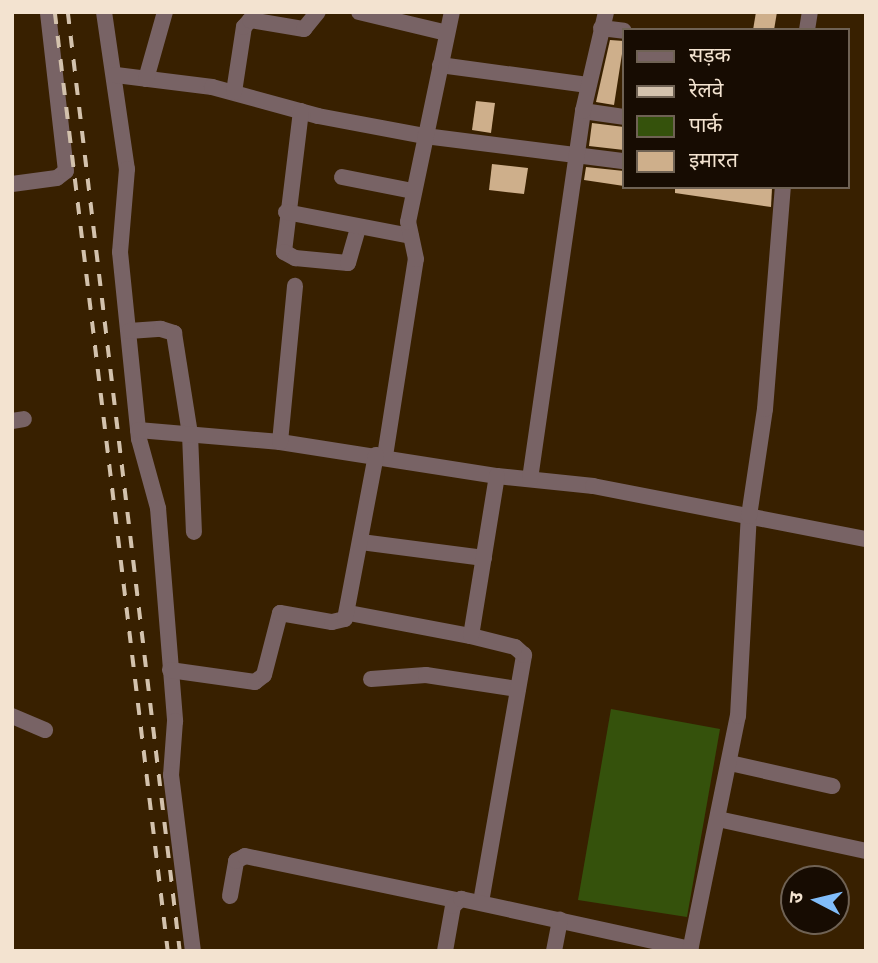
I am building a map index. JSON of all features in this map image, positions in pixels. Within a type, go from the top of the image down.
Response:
[{"type":"street","points":[[12,184],[57,178],[66,171],[48,12]]},
{"type":"street","points":[[104,12],[116,75],[127,169],[120,241],[138,430],[157,499],[174,721],[171,775],[193,951]]},
{"type":"street","points":[[146,79],[165,12]]},
{"type":"street","points":[[234,92],[244,27],[250,20],[304,29],[318,12]]},
{"type":"street","points":[[359,12],[447,33]]},
{"type":"street","points":[[170,670],[261,681],[280,613],[339,623],[349,613],[361,542],[381,456],[416,259],[408,222],[413,191],[452,12]]},
{"type":"street","points":[[530,479],[583,111],[603,20],[622,30]]},
{"type":"street","points":[[440,65],[589,86]]},
{"type":"street","points":[[116,75],[234,92],[301,111],[425,136],[622,161]]},
{"type":"street","points":[[301,111],[282,243],[284,252],[295,258],[348,263],[358,227]]},
{"type":"street","points":[[583,111],[622,112]]},
{"type":"street","points":[[342,177],[413,191]]},
{"type":"street","points":[[230,895],[236,861],[245,856],[456,900],[481,902],[690,950],[730,763],[745,651],[749,516],[765,410],[783,189]]},
{"type":"street","points":[[286,212],[411,236]]},
{"type":"street","points":[[280,442],[295,286]]},
{"type":"street","points":[[129,331],[161,329],[174,332],[190,434],[194,532]]},
{"type":"street","points":[[138,430],[280,442],[497,476],[593,486],[866,539]]},
{"type":"street","points":[[471,636],[497,476]]},
{"type":"street","points":[[361,542],[484,558]]},
{"type":"street","points":[[349,613],[471,636],[522,651],[518,689],[481,902]]},
{"type":"street","points":[[371,679],[426,675],[518,689]]},
{"type":"street","points":[[12,716],[45,730]]},
{"type":"street","points":[[730,763],[832,786]]},
{"type":"street","points":[[718,819],[866,851]]},
{"type":"street","points":[[445,951],[456,900]]},
{"type":"street","points":[[554,951],[560,920]]},
{"type":"green space","points":[[611,709],[720,729],[687,917],[578,900]]},
{"type":"building","points":[[756,12],[777,12],[774,28],[753,28]]},
{"type":"building","points":[[610,40],[622,41],[614,105],[596,102]]},
{"type":"building","points":[[476,101],[495,103],[491,133],[472,130]]},
{"type":"building","points":[[592,123],[622,127],[622,150],[589,146]]},
{"type":"building","points":[[492,164],[528,168],[524,194],[489,190]]},
{"type":"building","points":[[586,167],[622,171],[622,186],[584,180]]},
{"type":"building","points":[[675,189],[772,189],[771,207],[675,193]]},
{"type":"railway","points":[[55,12],[168,951]]},
{"type":"railway","points":[[68,12],[180,951]]}]
